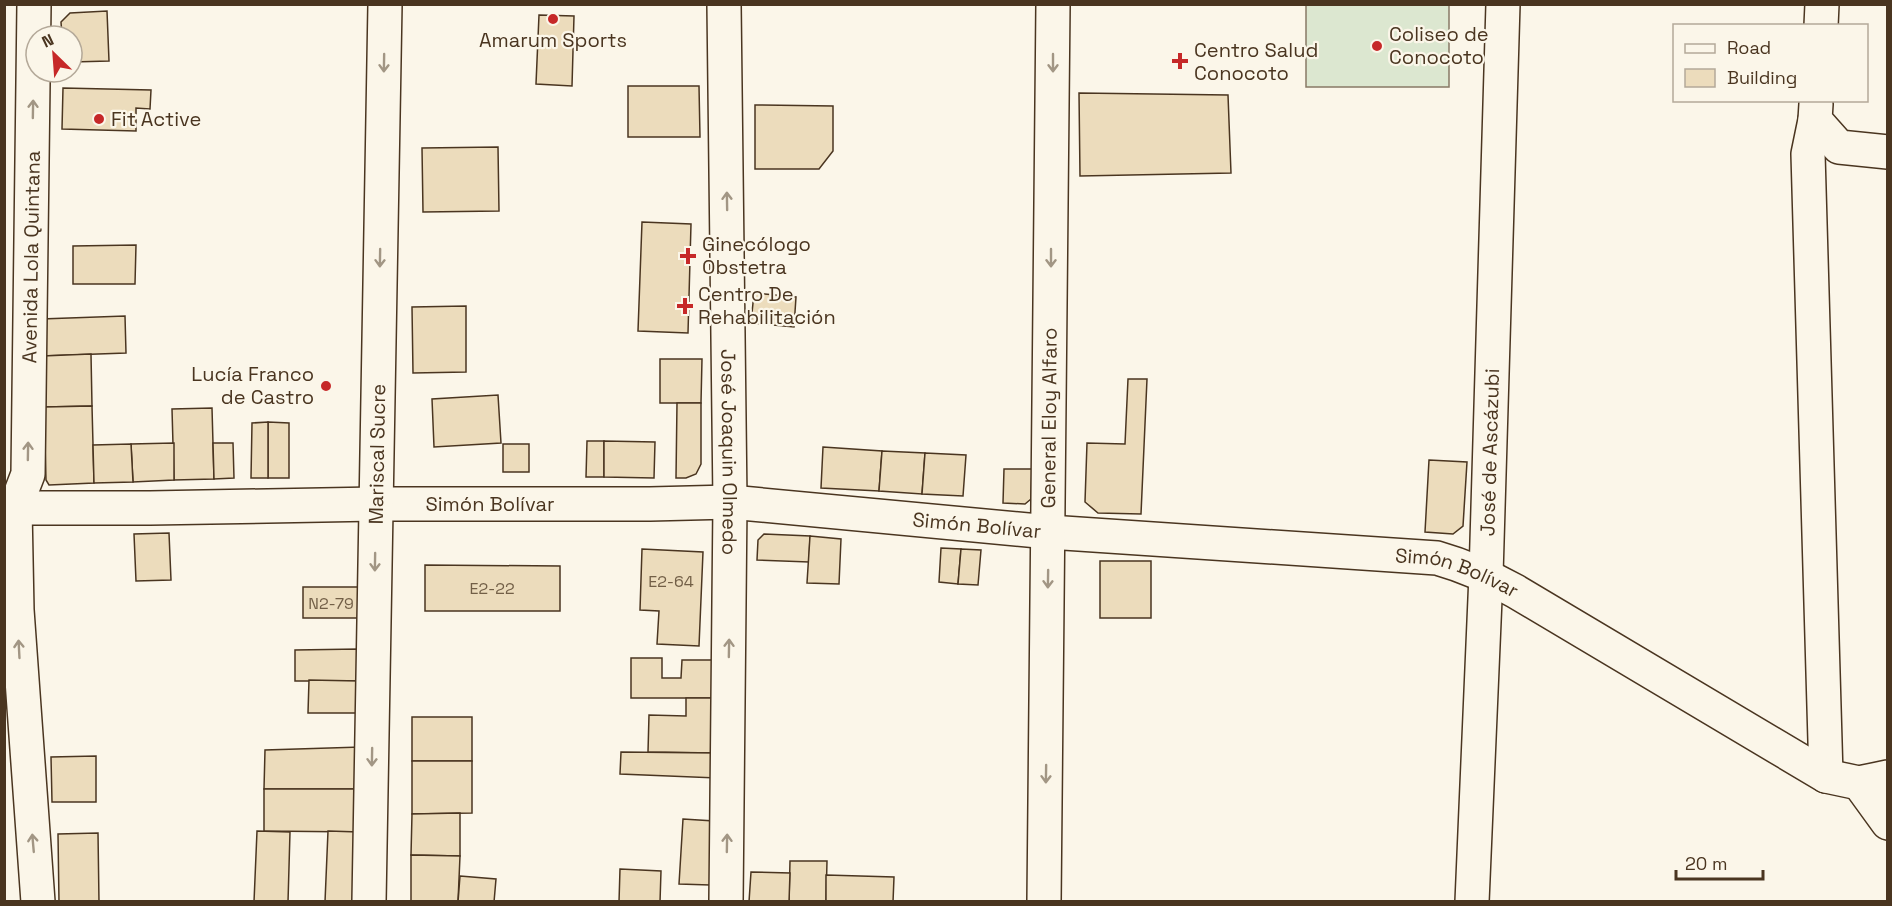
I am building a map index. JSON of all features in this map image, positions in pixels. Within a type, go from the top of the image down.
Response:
[{"type":"street","name":"Avenida Lola Quintana","points":[[34,4],[28,474],[8,500],[11,611],[38,902]]},
{"type":"street","name":"Mariscal Sucre","points":[[369,902],[385,4]]},
{"type":"street","name":"José Joaquin Olmedo","points":[[724,4],[730,502],[726,902]]},
{"type":"street","name":"General Eloy Alfaro","points":[[1044,902],[1053,4]]},
{"type":"street","name":"José de Ascázubi","points":[[1472,902],[1486,575],[1503,4]]},
{"type":"street","points":[[1821,24],[1822,4]]},
{"type":"street","points":[[1816,110],[1839,147],[1887,152]]},
{"type":"street","points":[[1816,110],[1808,154],[1826,776]]},
{"type":"street","name":"Simón Bolívar","points":[[8,500],[150,508],[730,502],[1049,532],[1437,558],[1486,575],[1826,776],[1843,781],[1873,780]]},
{"type":"street","points":[[1873,780],[1887,823]]},
{"type":"green space","name":"Coliseo de Conocoto","points":[[1306,5],[1449,5],[1449,87],[1306,87]]},
{"type":"building","points":[[107,11],[109,61],[84,62],[84,24],[61,24],[70,13]]},
{"type":"building","points":[[539,15],[574,16],[572,86],[536,84]]},
{"type":"building","points":[[628,86],[699,86],[700,137],[628,137]]},
{"type":"building","name":"Fit Active","points":[[63,88],[151,90],[150,109],[136,108],[136,131],[62,129]]},
{"type":"building","points":[[1079,93],[1228,95],[1231,173],[1080,176]]},
{"type":"building","points":[[755,105],[833,106],[833,151],[819,169],[755,169]]},
{"type":"building","points":[[498,147],[499,211],[423,212],[422,148]]},
{"type":"building","points":[[642,222],[691,224],[688,333],[638,331]]},
{"type":"building","points":[[136,245],[135,284],[73,284],[73,246]]},
{"type":"building","points":[[754,293],[796,297],[794,327],[751,323]]},
{"type":"building","points":[[466,306],[466,372],[413,373],[412,307]]},
{"type":"building","points":[[125,316],[126,353],[42,356],[41,319]]},
{"type":"building","points":[[91,354],[92,406],[44,407],[42,356]]},
{"type":"building","points":[[660,359],[702,359],[701,403],[660,403]]},
{"type":"building","points":[[1128,379],[1147,379],[1141,514],[1098,513],[1085,502],[1087,443],[1125,444]]},
{"type":"building","points":[[498,395],[501,443],[434,447],[432,399]]},
{"type":"building","points":[[677,403],[701,403],[701,464],[696,474],[686,478],[676,478]]},
{"type":"building","points":[[92,406],[94,483],[49,485],[46,480],[44,407]]},
{"type":"building","points":[[212,408],[214,479],[174,480],[172,409]]},
{"type":"building","points":[[268,422],[289,423],[289,478],[268,478]]},
{"type":"building","points":[[268,422],[268,478],[251,478],[252,423]]},
{"type":"building","points":[[587,441],[604,441],[604,477],[586,477]]},
{"type":"building","points":[[604,441],[655,442],[654,478],[604,477]]},
{"type":"building","points":[[174,443],[174,480],[133,482],[131,444]]},
{"type":"building","points":[[213,443],[233,443],[234,478],[214,479]]},
{"type":"building","points":[[131,444],[133,482],[94,483],[93,445]]},
{"type":"building","points":[[503,444],[529,444],[529,472],[503,472]]},
{"type":"building","points":[[823,447],[882,451],[879,491],[821,488]]},
{"type":"building","points":[[882,451],[925,453],[922,494],[879,491]]},
{"type":"building","points":[[925,453],[966,455],[963,496],[922,494]]},
{"type":"building","points":[[1429,460],[1467,462],[1463,526],[1453,534],[1425,532]]},
{"type":"building","points":[[1004,469],[1032,469],[1031,499],[1025,504],[1003,503]]},
{"type":"building","points":[[169,533],[171,580],[136,581],[134,534]]},
{"type":"building","points":[[764,534],[810,536],[809,562],[757,560],[758,540]]},
{"type":"building","points":[[810,536],[841,539],[839,584],[807,583]]},
{"type":"building","points":[[941,548],[961,549],[958,584],[939,582]]},
{"type":"building","points":[[642,549],[703,552],[699,646],[657,644],[659,611],[640,610]]},
{"type":"building","points":[[961,549],[981,550],[978,585],[958,584]]},
{"type":"building","points":[[1100,561],[1151,561],[1151,618],[1100,618]]},
{"type":"building","points":[[425,565],[560,566],[560,611],[425,611]]},
{"type":"building","points":[[303,587],[359,587],[359,618],[303,618]]},
{"type":"building","points":[[359,649],[359,681],[295,681],[295,650]]},
{"type":"building","points":[[631,658],[662,658],[662,678],[681,678],[682,660],[717,660],[717,698],[631,698]]},
{"type":"building","points":[[309,680],[359,681],[358,713],[308,713]]},
{"type":"building","points":[[686,698],[717,698],[716,753],[648,752],[649,715],[686,716]]},
{"type":"building","points":[[412,717],[472,717],[472,761],[412,761]]},
{"type":"building","points":[[361,747],[361,789],[264,789],[265,750]]},
{"type":"building","points":[[621,752],[716,753],[717,778],[620,774]]},
{"type":"building","points":[[96,756],[96,802],[52,802],[51,757]]},
{"type":"building","points":[[412,761],[472,761],[472,813],[412,814]]},
{"type":"building","points":[[264,789],[361,789],[359,832],[264,831]]},
{"type":"building","points":[[460,813],[460,856],[411,855],[412,814]]},
{"type":"building","points":[[683,819],[714,821],[710,885],[679,884]]},
{"type":"building","points":[[257,831],[290,832],[288,902],[254,902]]},
{"type":"building","points":[[328,831],[359,832],[357,902],[325,902]]},
{"type":"building","points":[[98,833],[99,902],[59,902],[58,834]]},
{"type":"building","points":[[411,855],[460,856],[458,902],[411,902]]},
{"type":"building","points":[[790,861],[827,861],[826,902],[789,902]]},
{"type":"building","points":[[620,869],[661,871],[660,902],[619,902]]},
{"type":"building","points":[[751,872],[790,873],[789,902],[749,902]]},
{"type":"building","points":[[826,875],[894,877],[893,902],[826,902]]},
{"type":"building","points":[[460,876],[496,879],[494,902],[458,902]]},
{"type":"place","name":"Amarum Sports","points":[[553,19]]},
{"type":"place","name":"Coliseo de Conocoto","points":[[1377,46]]},
{"type":"place","name":"Centro Salud Conocoto","points":[[1180,61]]},
{"type":"place","name":"Fit Active","points":[[99,119]]},
{"type":"place","name":"Ginecólogo Obstetra","points":[[688,256]]},
{"type":"place","name":"Centro De Rehabilitación","points":[[685,306]]},
{"type":"place","name":"Lucía Franco de Castro","points":[[326,386]]}]
